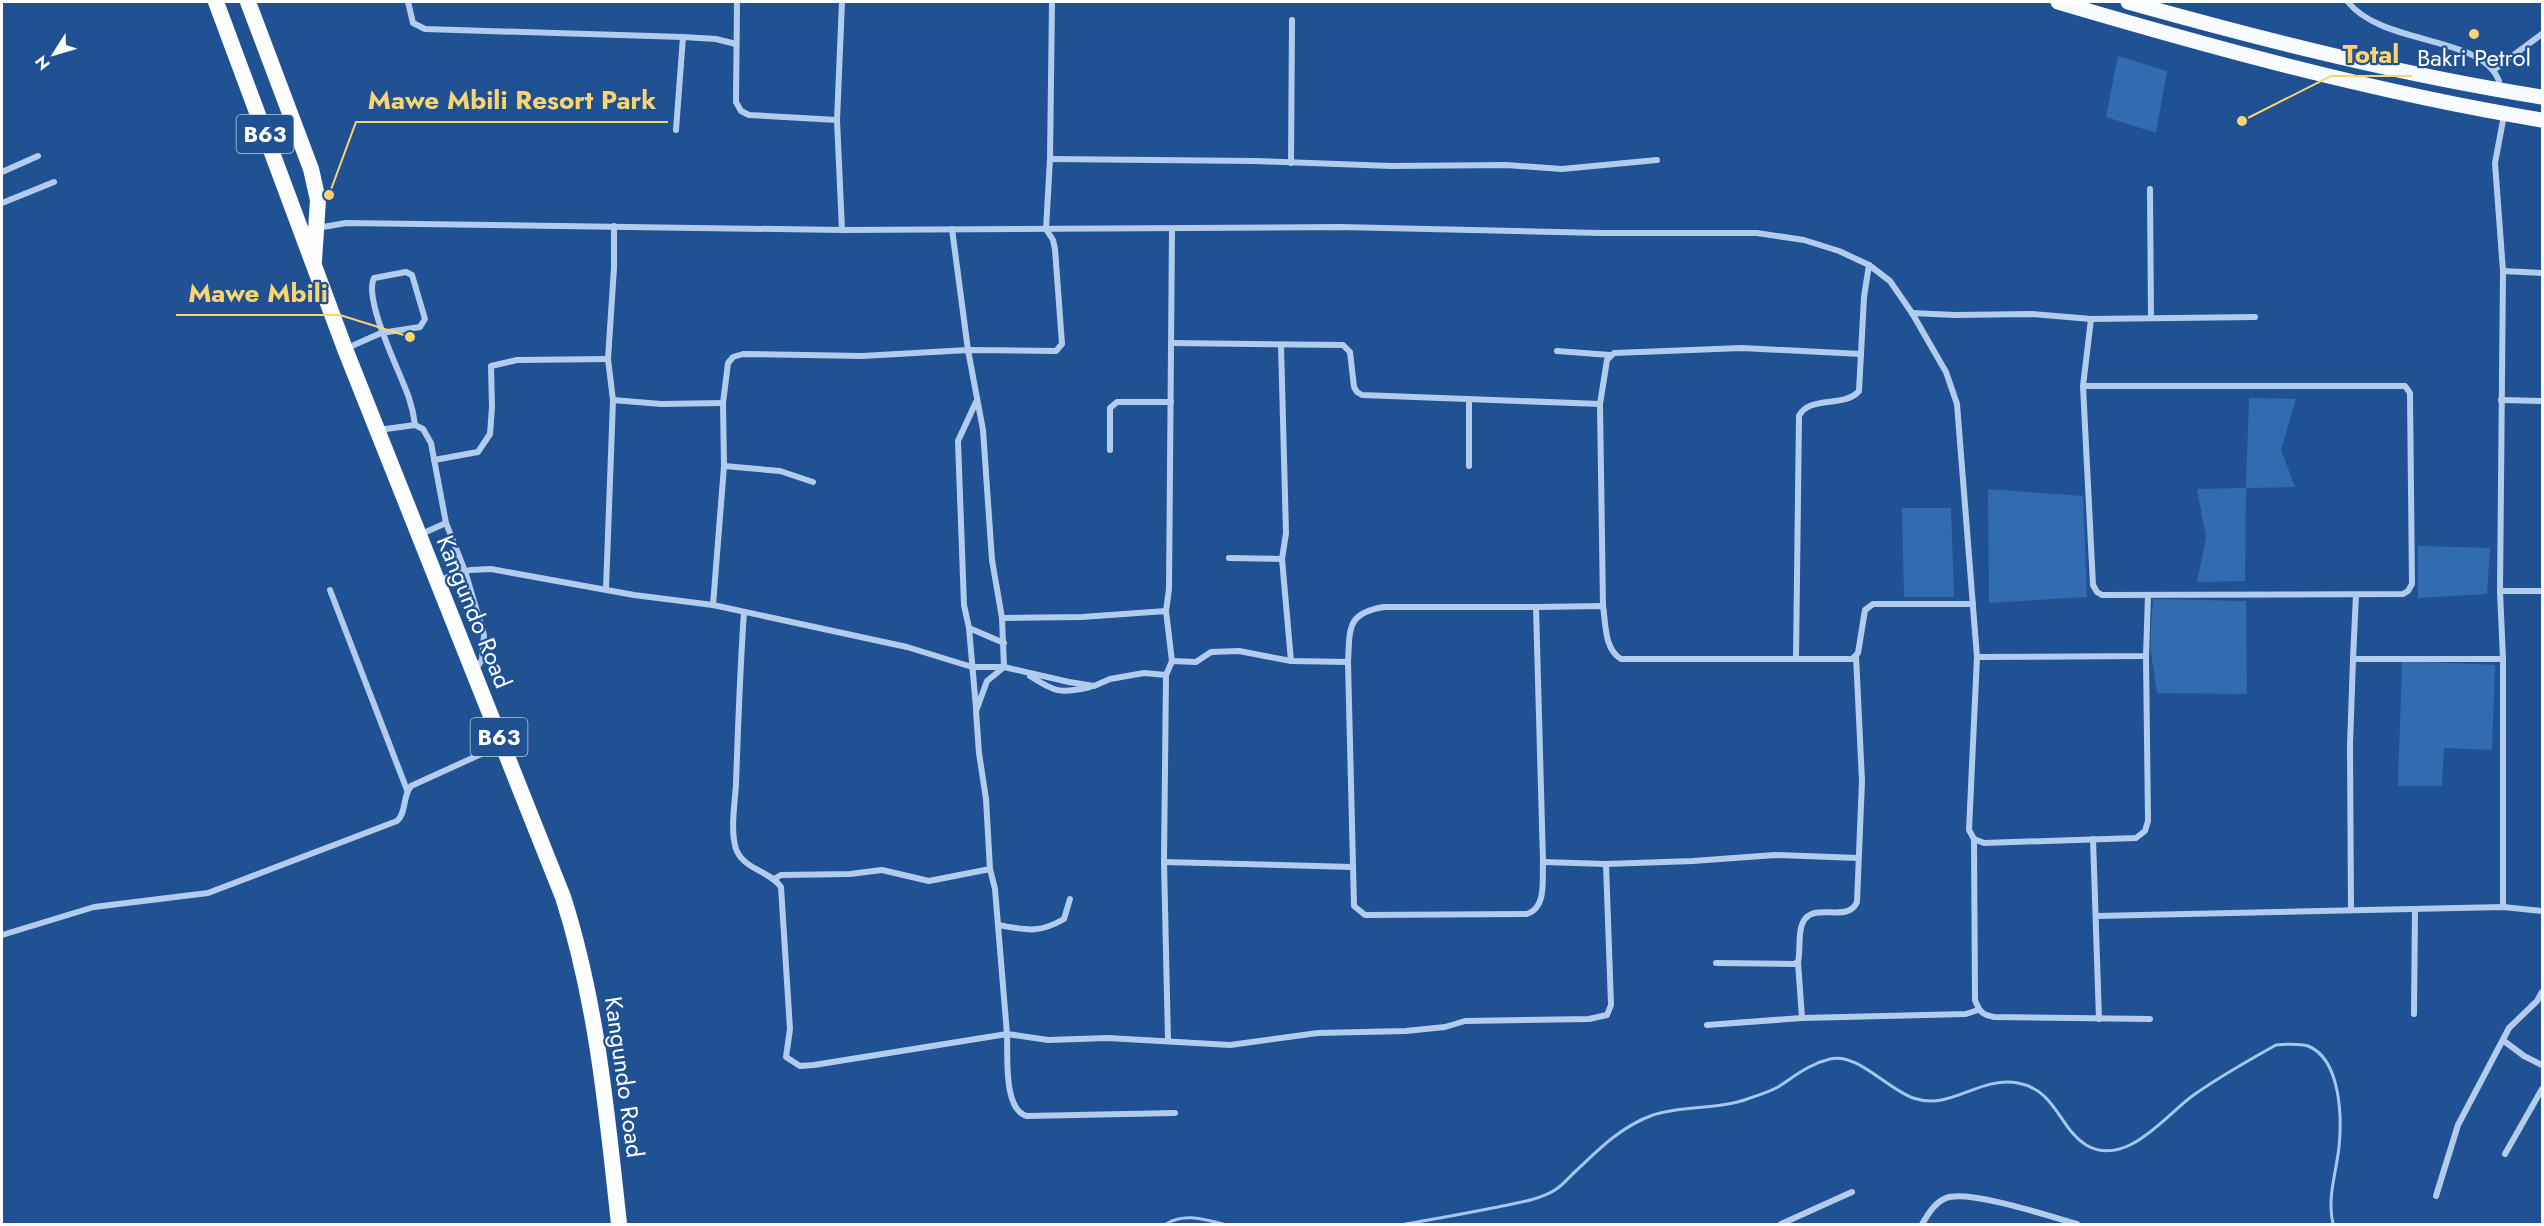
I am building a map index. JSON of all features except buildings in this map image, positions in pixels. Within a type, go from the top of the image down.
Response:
[{"type":"highway","name":"Kangundo Road","points":[[216,2],[345,349],[563,897],[578,944],[592,1006],[619,1224]]},
{"type":"highway","name":"Kangundo Road","points":[[248,2],[311,170],[318,200],[314,267]]},
{"type":"main road","points":[[2058,2],[2292,68],[2504,114],[2542,120]]},
{"type":"main road","points":[[2128,2],[2284,45],[2436,80],[2542,97]]},
{"type":"street","points":[[408,2],[413,23],[425,29],[683,37],[716,39],[736,44]]},
{"type":"street","points":[[737,2],[736,102],[741,111],[749,116],[837,120]]},
{"type":"street","points":[[842,2],[837,120],[842,230]]},
{"type":"street","points":[[713,605],[724,466],[723,403],[728,363],[733,357],[743,354],[862,356],[968,350],[1056,351],[1060,348],[1062,344],[1055,249],[1053,240],[1046,229],[1050,159],[1052,2]]},
{"type":"street","points":[[2348,2],[2366,19],[2380,26],[2468,52],[2495,69],[2499,81],[2495,90]]},
{"type":"street","points":[[1291,163],[1292,20]]},
{"type":"street","points":[[2495,69],[2542,34]]},
{"type":"street","points":[[676,130],[683,37]]},
{"type":"street","points":[[2503,906],[2500,591],[2503,271],[2495,163],[2504,114]]},
{"type":"street","points":[[2,172],[38,156]]},
{"type":"street","points":[[1050,159],[1391,166],[1506,165],[1562,169],[1657,160]]},
{"type":"street","points":[[2,202],[54,182]]},
{"type":"street","points":[[2150,189],[2151,318]]},
{"type":"street","points":[[316,228],[346,223],[842,230],[1340,227],[1600,233],[1757,233],[1804,240],[1839,251],[1869,265],[1890,281],[1912,313],[1946,372],[1957,404],[1977,657],[1969,830],[1974,839],[1975,1000],[1978,1010],[1984,1015],[1994,1017],[2150,1019]]},
{"type":"street","points":[[606,590],[613,400],[608,359],[614,268],[614,226]]},
{"type":"street","points":[[952,229],[968,350],[982,430],[992,560],[1002,618],[1004,667]]},
{"type":"street","points":[[1168,1041],[1164,862],[1166,675],[1172,661],[1166,611],[1169,589],[1172,229]]},
{"type":"street","points":[[1796,658],[1799,416],[1808,406],[1855,396],[1859,391],[1864,297],[1869,265]]},
{"type":"street","points":[[2503,271],[2542,273]]},
{"type":"street","points":[[345,349],[381,333],[420,327],[423,324],[425,319],[412,275],[406,272],[374,278],[372,282],[381,333],[410,400],[415,425]]},
{"type":"street","points":[[1912,313],[2032,314],[2091,319],[2254,318]]},
{"type":"street","points":[[2083,386],[2405,386],[2410,393],[2412,584],[2408,591],[2403,594],[2356,595],[2148,596],[2102,595],[2097,592],[2093,585],[2083,386],[2091,319]]},
{"type":"street","points":[[1172,343],[1343,345],[1348,347],[1354,387],[1362,395],[1600,404]]},
{"type":"street","points":[[1281,345],[1286,533],[1282,559],[1291,661]]},
{"type":"street","points":[[1557,351],[1610,355],[1742,348],[1861,354]]},
{"type":"street","points":[[1610,355],[1607,360],[1600,404],[1603,606],[1609,647],[1613,654],[1621,658],[1852,658],[1857,656]]},
{"type":"street","points":[[434,460],[478,452],[490,434],[491,366],[517,360],[608,359]]},
{"type":"street","points":[[1468,399],[1469,466]]},
{"type":"street","points":[[613,400],[661,404],[723,403]]},
{"type":"street","points":[[2501,400],[2542,401]]},
{"type":"street","points":[[976,402],[958,441],[964,605],[969,628],[979,753],[986,799],[990,869],[995,889],[1012,1104],[1019,1113],[1027,1116],[1175,1113]]},
{"type":"street","points":[[1110,450],[1110,408],[1117,402],[1171,402]]},
{"type":"street","points":[[378,430],[415,425],[423,429],[431,443],[446,523],[465,571],[484,635],[482,660],[473,674]]},
{"type":"street","points":[[724,466],[780,471],[813,482]]},
{"type":"street","points":[[418,535],[446,523]]},
{"type":"street","points":[[1229,558],[1282,559]]},
{"type":"street","points":[[436,581],[465,571],[491,569],[606,590],[713,605],[907,647],[972,667],[1004,667],[1094,686]]},
{"type":"street","points":[[2,935],[94,907],[208,893],[397,821],[403,814],[407,790],[330,590]]},
{"type":"street","points":[[2500,591],[2542,591]]},
{"type":"street","points":[[2351,910],[2350,745],[2356,595]]},
{"type":"street","points":[[1974,839],[1984,843],[2136,838],[2145,831],[2148,820],[2146,656],[2148,596]]},
{"type":"street","points":[[1802,1018],[1798,962],[1803,922],[1806,916],[1813,913],[1847,912],[1854,908],[1857,902],[1862,781],[1857,656],[1862,617],[1865,610],[1873,604],[1973,604]]},
{"type":"street","points":[[1536,607],[1543,862],[1540,904],[1535,912],[1527,914],[1365,915],[1354,906],[1352,867],[1348,662],[1350,628],[1355,617],[1370,609],[1384,607],[1603,606]]},
{"type":"street","points":[[1002,618],[1166,611]]},
{"type":"street","points":[[744,612],[738,700],[734,822],[736,848],[748,866],[774,879],[781,887],[790,1029],[786,1057],[800,1066],[1007,1034],[1048,1040],[1108,1038],[1230,1045],[1318,1033],[1406,1031],[1445,1027],[1465,1021],[1589,1019],[1607,1015],[1611,1005],[1606,864]]},
{"type":"street","points":[[969,628],[1004,644]]},
{"type":"street","points":[[1172,661],[1196,663],[1210,652],[1239,651],[1291,661],[1348,662]]},
{"type":"street","points":[[1977,657],[2146,656]]},
{"type":"street","points":[[2353,659],[2502,659]]},
{"type":"street","points":[[976,711],[987,681],[1004,667]]},
{"type":"street","points":[[1025,672],[1051,690],[1064,693],[1094,686],[1110,679],[1144,673],[1166,675]]},
{"type":"street","points":[[407,790],[415,784],[502,745]]},
{"type":"street","points":[[2093,839],[2099,1019]]},
{"type":"street","points":[[1543,862],[1606,864],[1775,855],[1858,858]]},
{"type":"street","points":[[1164,862],[1352,867]]},
{"type":"street","points":[[774,879],[781,875],[850,874],[882,870],[929,881],[990,869]]},
{"type":"street","points":[[998,925],[1032,931],[1048,928],[1064,919],[1070,899]]},
{"type":"street","points":[[2097,916],[2503,906],[2542,911]]},
{"type":"street","points":[[2414,1014],[2415,909]]},
{"type":"street","points":[[1716,963],[1794,964],[1798,962]]},
{"type":"street","points":[[2436,1196],[2458,1125],[2509,1028],[2540,1003],[2542,992]]},
{"type":"street","points":[[1707,1025],[1802,1018],[1966,1014],[1978,1010]]},
{"type":"street","points":[[2504,1041],[2524,1056],[2542,1065]]},
{"type":"street","points":[[2505,1154],[2542,1089]]},
{"type":"street","points":[[1781,1224],[1852,1192]]},
{"type":"street","points":[[1922,1224],[1935,1205],[1948,1197],[1967,1197],[2032,1210],[2077,1224]]},
{"type":"shaded area","points":[[2118,56],[2167,71],[2156,133],[2106,117]]},
{"type":"shaded area","points":[[2249,398],[2296,399],[2281,450],[2295,487],[2246,488]]},
{"type":"shaded area","points":[[2246,488],[2245,581],[2197,582],[2206,537],[2197,489]]},
{"type":"shaded area","points":[[1988,489],[2083,496],[2087,597],[1989,603]]},
{"type":"shaded area","points":[[1902,508],[1951,508],[1954,597],[1904,597]]},
{"type":"shaded area","points":[[2418,546],[2490,548],[2487,594],[2418,598]]},
{"type":"shaded area","points":[[2153,599],[2246,601],[2247,694],[2157,693],[2150,646]]},
{"type":"shaded area","points":[[2402,661],[2495,665],[2492,750],[2444,748],[2442,786],[2398,786]]},
{"type":"waterway","points":[[1405,1224],[1498,1207],[1542,1196],[1561,1186],[1612,1138],[1631,1125],[1665,1112],[1738,1102],[1775,1089],[1809,1067],[1830,1059],[1840,1058],[1851,1061],[1903,1093],[1927,1101],[1953,1097],[1990,1084],[2004,1082],[2031,1087],[2049,1101],[2069,1129],[2086,1145],[2101,1150],[2116,1150],[2145,1136],[2195,1094],[2225,1075],[2276,1045],[2292,1044],[2308,1046],[2319,1053],[2327,1063],[2337,1091],[2340,1135],[2331,1195],[2333,1224]]},
{"type":"waterway","points":[[1166,1224],[1187,1218],[1223,1224]]},
{"type":"place","name":"Bakri Petrol","points":[[2474,34]]},
{"type":"place","name":"Total","points":[[2242,121]]},
{"type":"place","name":"Mawe Mbili Resort Park","points":[[329,195]]},
{"type":"place","name":"Mawe Mbili","points":[[410,337]]}]
